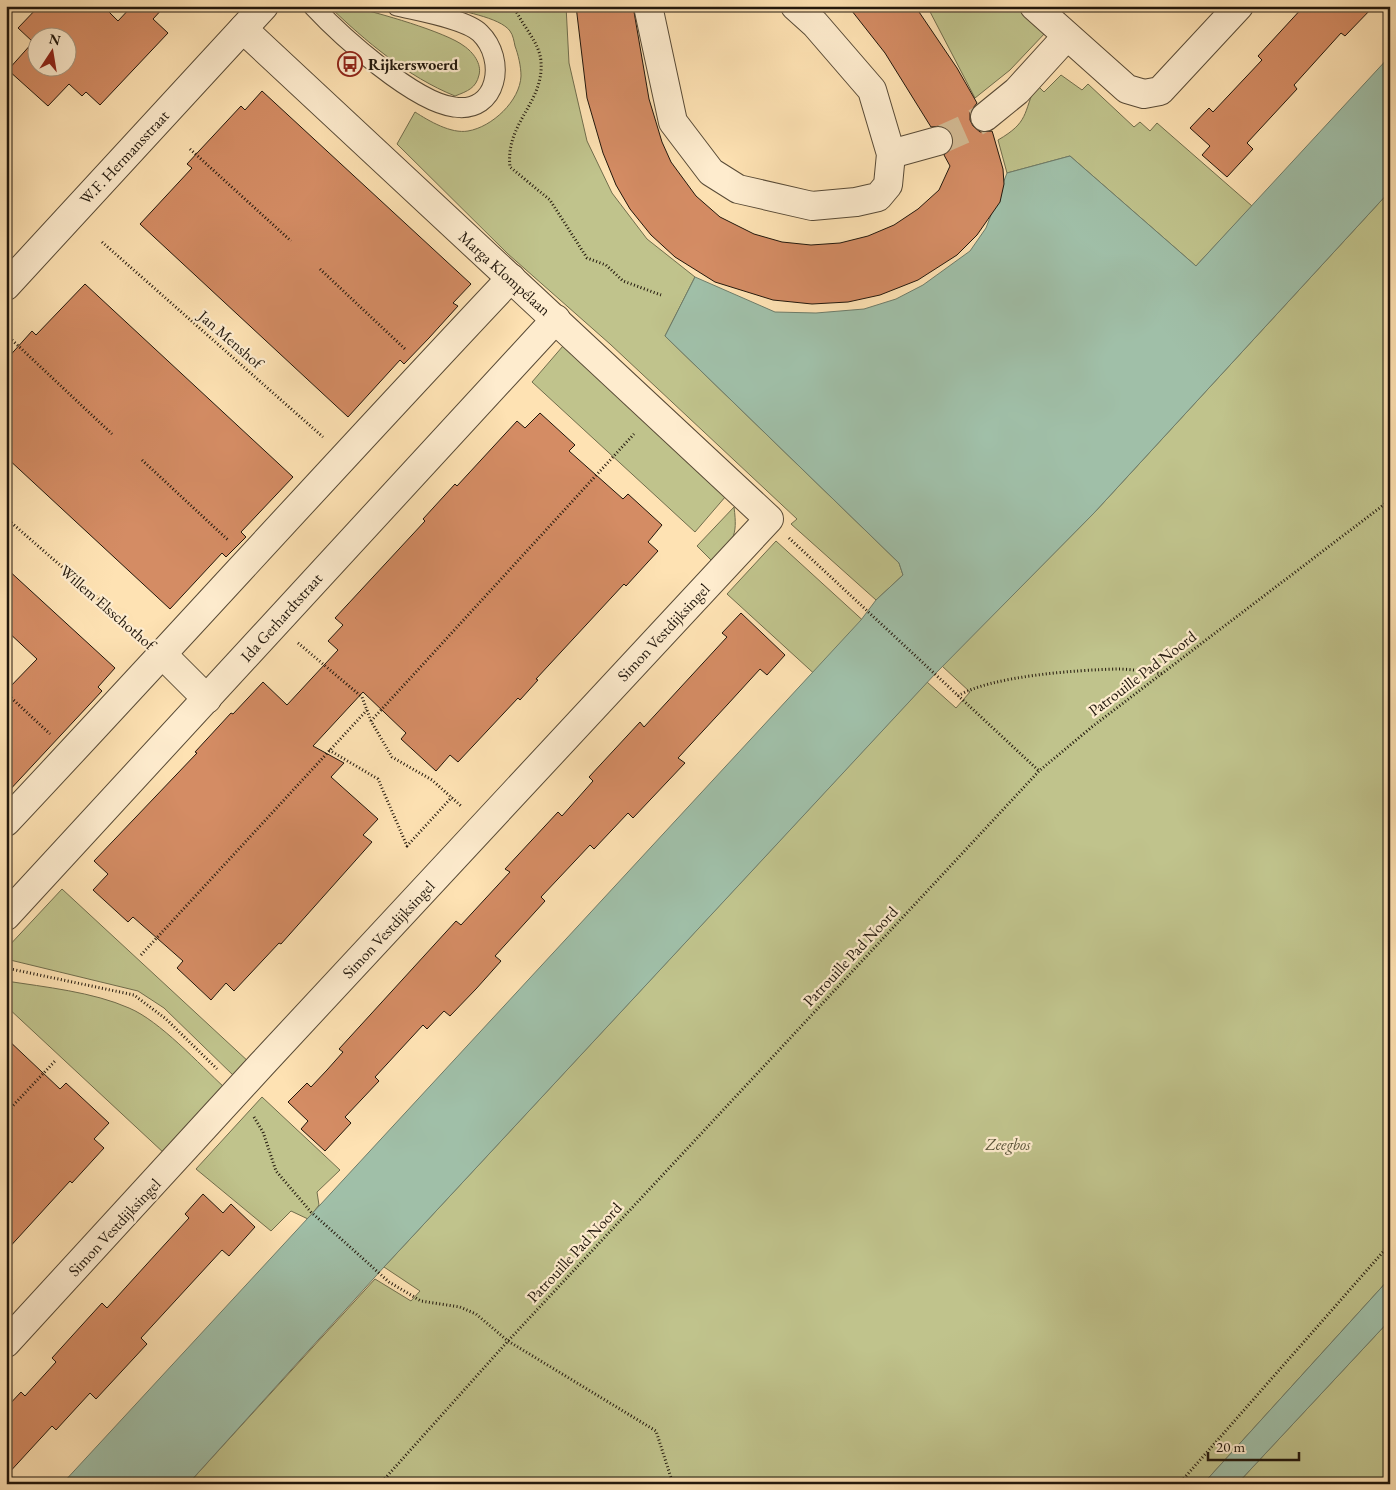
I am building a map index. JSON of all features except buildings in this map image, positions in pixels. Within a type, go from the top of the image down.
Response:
[{"type":"street","name":"W.F. Hermansstraat","points":[[6,286],[264,6]]},
{"type":"street","points":[[648,6],[673,122],[711,172],[738,189],[812,206],[856,202],[878,197],[888,185],[891,154],[872,90],[815,24],[795,6]]},
{"type":"street","points":[[1034,6],[1127,88],[1144,94],[1160,91],[1239,6]]},
{"type":"street","name":"Marga Klompélaan","points":[[243,29],[768,518]]},
{"type":"street","points":[[985,117],[1017,91],[1067,36]]},
{"type":"street","points":[[891,154],[938,141]]},
{"type":"street","points":[[6,822],[163,656],[344,455],[511,278]]},
{"type":"street","name":"Ida Gerhardtstraat","points":[[6,916],[556,319]]},
{"type":"street","name":"Simon Vestdijksingel","points":[[6,1343],[768,518]]},
{"type":"street","name":"Willem Elsschothof","points":[[163,656],[207,699]]},
{"type":"lane","points":[[314,6],[334,28],[418,94],[438,104],[456,108],[478,104],[489,93],[496,80],[497,64],[490,47],[479,32],[449,20],[397,6]]},
{"type":"path","points":[[514,6],[541,60],[536,95],[514,132],[508,154],[510,168],[550,200],[587,258],[606,265],[623,282],[661,295]]},
{"type":"path","points":[[190,149],[291,241]]},
{"type":"path","name":"Jan Menshof","points":[[102,242],[344,455]]},
{"type":"path","points":[[320,269],[426,369]]},
{"type":"path","points":[[12,340],[112,434]]},
{"type":"path","points":[[371,720],[655,411]]},
{"type":"path","points":[[142,460],[249,560]]},
{"type":"path","name":"Patrouille Pad Noord","points":[[380,1484],[508,1341],[1039,771],[1093,726],[1164,674],[1390,500]]},
{"type":"path","name":"Willem Elsschothof","points":[[6,518],[163,656]]},
{"type":"path","points":[[768,518],[869,610],[1039,771]]},
{"type":"path","points":[[274,624],[362,697],[371,720],[392,757],[432,780],[484,826]]},
{"type":"path","points":[[958,696],[970,688],[1002,681],[1071,672],[1119,669],[1164,674]]},
{"type":"path","points":[[6,693],[71,754]]},
{"type":"path","points":[[141,955],[367,710]]},
{"type":"path","points":[[329,750],[378,779],[407,846],[452,797]]},
{"type":"path","points":[[6,968],[134,995],[166,1019],[238,1092],[263,1132],[276,1171],[311,1212],[389,1282],[421,1301],[460,1306],[492,1326],[508,1341],[656,1431],[673,1484]]},
{"type":"path","points":[[6,1113],[56,1060]]},
{"type":"path","points":[[1180,1484],[1390,1244]]},
{"type":"green space","points":[[329,6],[349,6],[377,13],[427,29],[455,41],[471,52],[478,63],[480,71],[476,83],[468,91],[455,96],[438,88],[404,68],[372,45]]},
{"type":"green space","points":[[442,6],[566,6],[569,63],[587,141],[612,193],[647,239],[695,277],[665,336],[899,563],[903,575],[876,600],[791,524],[797,519],[610,344],[508,254],[397,144],[415,112],[447,129],[468,131],[477,129],[495,118],[516,95],[521,76],[520,64],[510,31],[505,26],[489,18]]},
{"type":"green space","points":[[927,6],[1018,6],[1046,32],[1010,70],[975,98]]},
{"type":"green space","points":[[1061,75],[1082,90],[1088,84],[1134,127],[1140,122],[1150,131],[1157,123],[1252,206],[1196,266],[1070,156],[1007,173],[998,140],[1008,134],[1020,122],[1036,84],[1044,92]]},
{"type":"green space","name":"Zeegbos","points":[[1390,191],[1390,1278],[1203,1484],[188,1484],[375,1279],[411,1301],[420,1291],[384,1267],[927,682],[956,708],[970,692],[942,666],[1094,513]]},
{"type":"green space","points":[[563,346],[726,496],[695,532],[532,382]]},
{"type":"green space","points":[[734,507],[735,526],[732,538],[713,562],[697,546]]},
{"type":"green space","points":[[776,541],[869,626],[820,679],[727,594]]},
{"type":"green space","points":[[62,889],[250,1063],[235,1077],[164,1008],[138,991],[6,959],[6,949]]},
{"type":"green space","points":[[6,981],[85,994],[129,1008],[141,1014],[166,1033],[225,1088],[165,1154],[6,1006]]},
{"type":"green space","points":[[262,1097],[340,1170],[317,1192],[319,1205],[308,1219],[291,1211],[271,1231],[196,1169]]},
{"type":"green space","points":[[1390,1320],[1390,1484],[1237,1484]]},
{"type":"shaded area","points":[[1390,56],[1390,191],[1094,513],[935,674],[384,1267],[188,1484],[62,1484],[861,620],[876,600],[903,575],[899,563],[665,336],[695,277],[775,312],[816,313],[864,309],[896,299],[923,285],[970,251],[986,228],[1007,173],[1070,156],[1196,266]]},
{"type":"shaded area","points":[[1390,1278],[1390,1320],[1237,1484],[1203,1484]]},
{"type":"tunnel","points":[[938,141],[965,129],[985,117]]},
{"type":"place","name":"Rijkerswoerd","points":[[350,64]]}]
